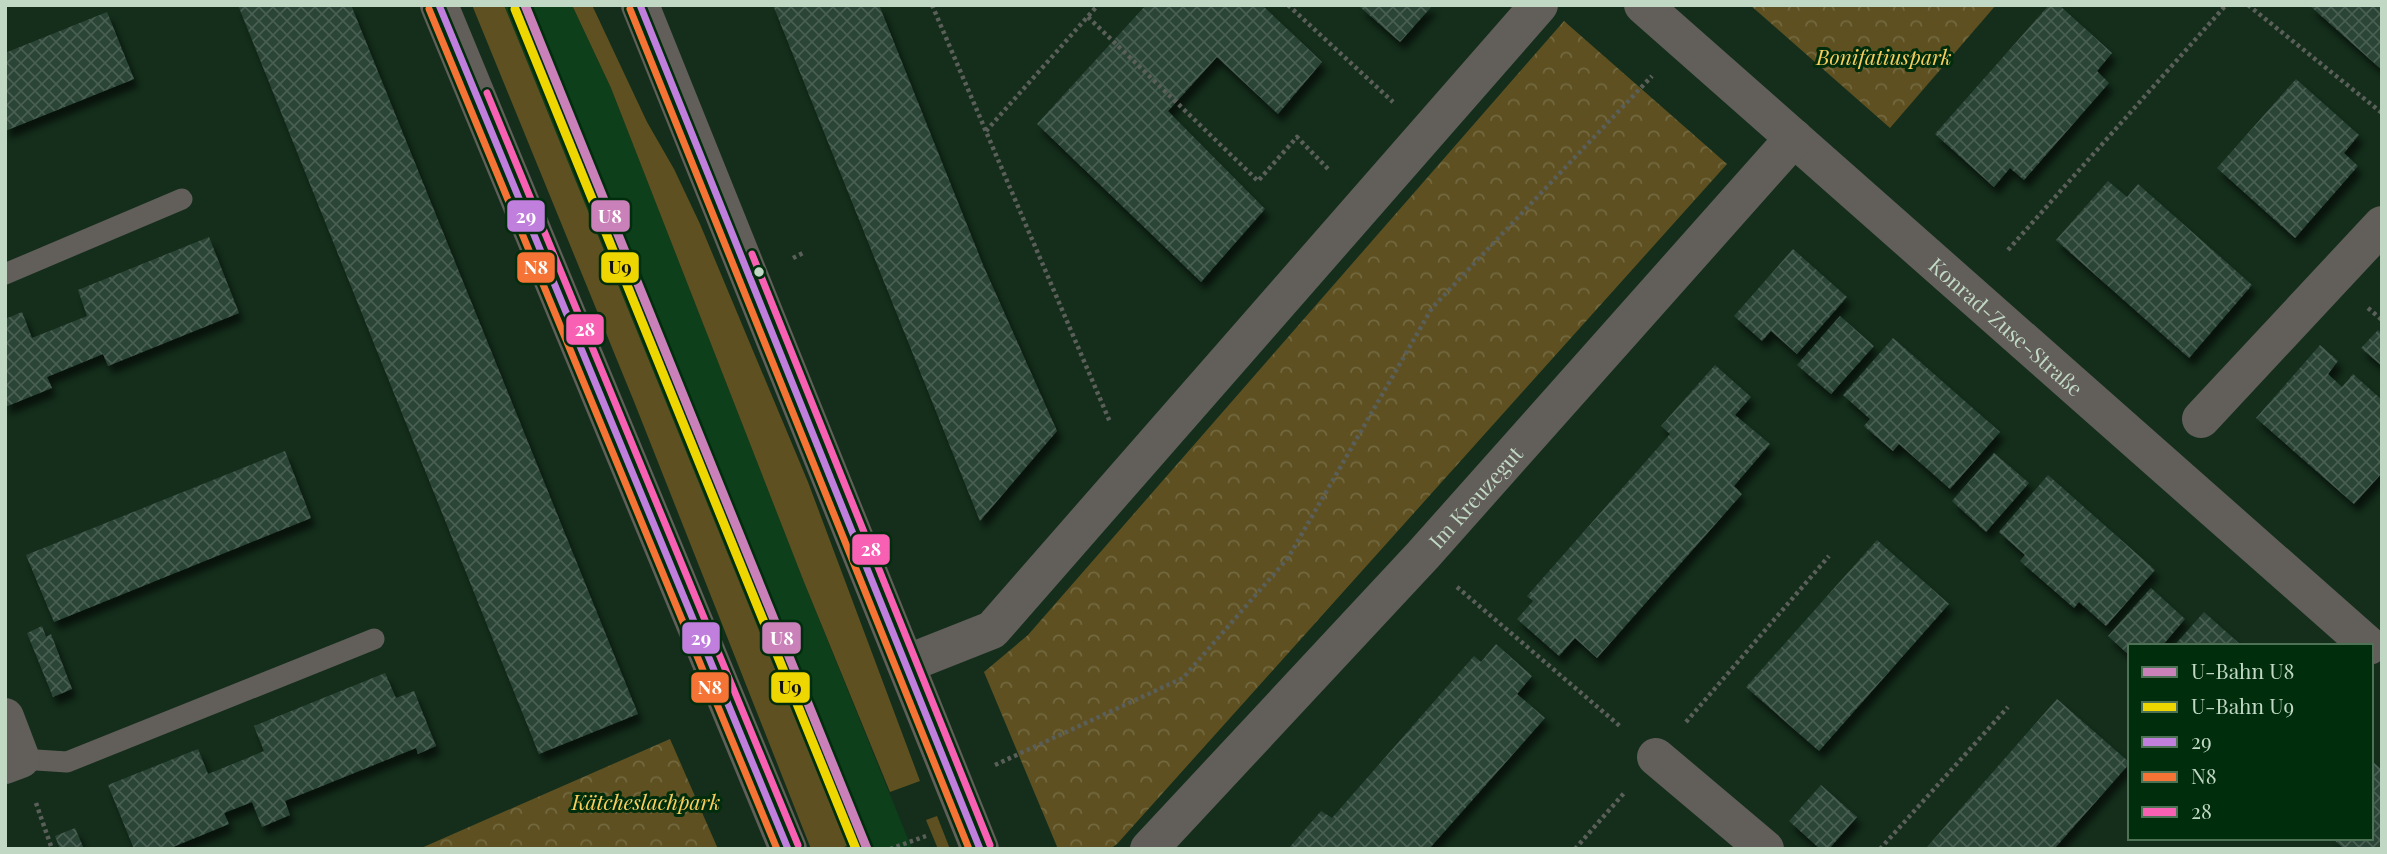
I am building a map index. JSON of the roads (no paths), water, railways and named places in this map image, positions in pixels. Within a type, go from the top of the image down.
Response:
[{"type":"street","points":[[439,5],[788,849]]},
{"type":"street","points":[[640,5],[957,786],[980,849]]},
{"type":"street","points":[[906,664],[992,630],[1539,5]]},
{"type":"street","name":"Konrad-Zuse-Straße","points":[[1643,5],[2367,644]]},
{"type":"street","name":"Im Kreuzegut","points":[[1149,849],[1423,555],[1794,138]]},
{"type":"street","points":[[2201,419],[2382,225]]},
{"type":"street","points":[[5,717],[13,762]]},
{"type":"street","points":[[1656,757],[1765,849]]},
{"type":"lane","points":[[5,274],[182,199]]},
{"type":"lane","points":[[13,762],[67,762],[374,639]]},
{"type":"metro line","name":"U8","points":[[525,5],[867,849]]},
{"type":"metro line","name":"U9","points":[[515,9],[856,849]]},
{"type":"park label","name":"Bonifatiuspark","points":[[1884,56]]},
{"type":"park label","name":"Kätcheslachpark","points":[[646,801]]}]
